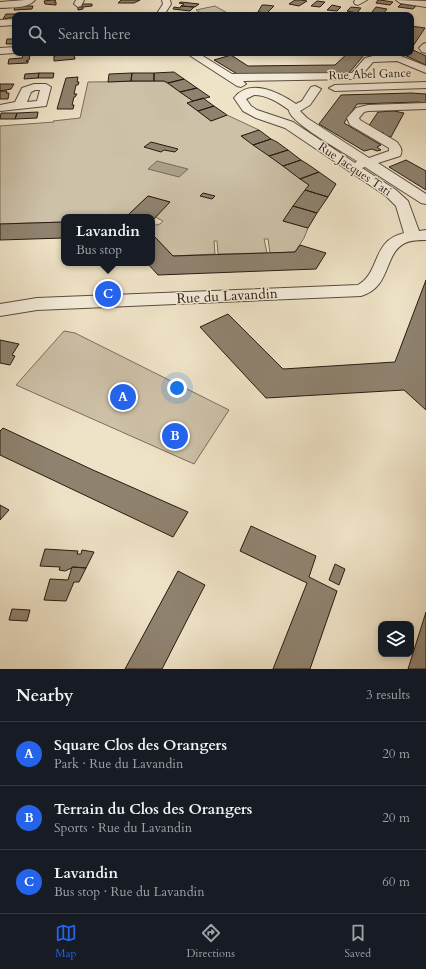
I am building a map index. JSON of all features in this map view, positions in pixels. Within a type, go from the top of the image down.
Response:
[{"type":"street","points":[[0,5],[24,3],[31,0]]},
{"type":"street","points":[[162,12],[167,4],[166,0]]},
{"type":"street","points":[[400,0],[426,4]]},
{"type":"street","points":[[0,23],[12,22]]},
{"type":"street","points":[[426,46],[424,48],[426,50]]},
{"type":"street","points":[[0,50],[12,50]]},
{"type":"street","points":[[182,56],[242,96],[245,94],[289,90]]},
{"type":"street","name":"Rue Jacques Tati","points":[[196,56],[244,86],[277,97],[294,111],[303,121],[426,200]]},
{"type":"street","points":[[230,77],[257,78],[353,76],[356,75],[369,60],[398,58],[426,70]]},
{"type":"street","name":"Rue Abel Gance","points":[[302,89],[426,84]]},
{"type":"street","name":"Rue Abel Gance","points":[[294,111],[306,103],[316,89]]},
{"type":"street","name":"Rue Jacques Tati","points":[[242,96],[240,100],[246,108],[259,115],[289,125],[400,200],[419,235]]},
{"type":"street","points":[[0,108],[20,104]]},
{"type":"street","points":[[350,166],[369,163],[395,153],[395,148],[393,145],[354,122],[353,118],[360,110],[368,108],[426,106]]},
{"type":"street","points":[[277,120],[288,117],[294,111]]},
{"type":"street","name":"Rue du Lavandin","points":[[0,310],[44,303],[361,290],[371,285],[390,248],[397,241],[419,235]]},
{"type":"shaded area","points":[[215,6],[226,12],[199,12],[196,10]]},
{"type":"shaded area","points":[[164,81],[193,101],[187,103],[211,121],[227,115],[259,130],[242,136],[309,185],[283,221],[308,228],[304,238],[295,252],[270,253],[268,239],[264,239],[267,253],[218,254],[217,241],[214,241],[215,254],[173,256],[155,237],[155,225],[160,224],[163,221],[155,217],[170,202],[148,196],[129,214],[61,214],[61,222],[0,224],[0,126],[54,122],[53,121],[80,118],[88,82]]},
{"type":"shaded area","points":[[157,161],[188,169],[179,177],[148,169]]},
{"type":"shaded area","points":[[64,331],[75,333],[229,410],[194,464],[16,385]]},
{"type":"building","points":[[56,0],[54,2],[56,2],[56,5],[45,4],[44,1]]},
{"type":"building","points":[[121,0],[140,0],[134,3],[118,3]]},
{"type":"building","points":[[295,0],[307,1],[299,6],[289,4]]},
{"type":"building","points":[[378,0],[393,2],[390,5],[376,3]]},
{"type":"building","points":[[317,1],[325,2],[320,7],[311,6]]},
{"type":"building","points":[[179,3],[199,4],[195,7],[181,6],[184,4]]},
{"type":"building","points":[[82,4],[92,4],[92,6],[83,7],[83,9],[78,10],[78,7],[82,7]]},
{"type":"building","points":[[401,4],[416,6],[413,9],[398,7]]},
{"type":"building","points":[[262,5],[274,6],[268,12],[258,12]]},
{"type":"building","points":[[332,5],[341,7],[337,11],[327,10]]},
{"type":"building","points":[[15,6],[33,6],[32,9],[14,10]]},
{"type":"building","points":[[181,6],[194,7],[190,11],[173,9],[174,7],[180,8]]},
{"type":"building","points":[[351,7],[361,8],[358,12],[347,11]]},
{"type":"building","points":[[376,7],[387,9],[385,12],[372,12]]},
{"type":"building","points":[[6,14],[12,14],[12,17],[3,19]]},
{"type":"building","points":[[414,26],[425,28],[414,44]]},
{"type":"building","points":[[7,39],[12,39],[12,44],[6,44]]},
{"type":"building","points":[[414,50],[426,56],[426,65],[406,56],[414,56]]},
{"type":"building","points":[[23,56],[30,56],[29,60],[26,61],[28,61],[28,63],[8,64],[9,59],[22,58]]},
{"type":"building","points":[[54,56],[74,56],[75,59],[54,61]]},
{"type":"building","points":[[233,56],[248,66],[335,65],[345,56],[363,56],[349,73],[239,75],[214,60]]},
{"type":"building","points":[[174,72],[184,79],[168,83],[164,81],[154,81],[154,73]]},
{"type":"building","points":[[39,73],[38,78],[24,79],[25,74]]},
{"type":"building","points":[[39,73],[54,73],[53,78],[38,78]]},
{"type":"building","points":[[132,73],[131,81],[108,82],[109,74]]},
{"type":"building","points":[[132,73],[154,73],[154,81],[131,81]]},
{"type":"building","points":[[78,77],[77,82],[79,82],[78,85],[76,85],[74,94],[77,94],[74,97],[72,105],[74,105],[73,109],[57,109],[66,78]]},
{"type":"building","points":[[184,79],[197,88],[180,92],[168,83]]},
{"type":"building","points":[[0,84],[14,84],[11,89],[0,91]]},
{"type":"building","points":[[197,88],[210,97],[193,101],[180,92]]},
{"type":"building","points":[[0,91],[7,91],[6,93],[9,93],[8,99],[0,99]]},
{"type":"building","points":[[426,94],[426,103],[357,104],[344,123],[381,145],[377,147],[381,150],[377,151],[372,149],[364,151],[319,124],[341,95]]},
{"type":"building","points":[[203,98],[214,106],[198,111],[187,103]]},
{"type":"building","points":[[214,106],[227,115],[211,121],[198,111]]},
{"type":"building","points":[[394,111],[404,113],[391,137],[382,135],[384,133],[374,131],[368,127],[378,112]]},
{"type":"building","points":[[38,112],[37,118],[15,119],[17,113]]},
{"type":"building","points":[[1,113],[17,113],[15,119],[0,119]]},
{"type":"building","points":[[259,130],[271,139],[253,145],[241,136]]},
{"type":"building","points":[[271,139],[288,150],[269,156],[253,145]]},
{"type":"building","points":[[151,142],[178,149],[175,152],[164,150],[161,152],[144,147]]},
{"type":"building","points":[[288,150],[301,160],[283,166],[269,156]]},
{"type":"building","points":[[301,160],[319,172],[300,179],[283,166]]},
{"type":"building","points":[[406,160],[426,171],[426,190],[389,167]]},
{"type":"building","points":[[319,172],[336,184],[328,197],[305,190],[309,185],[300,179]]},
{"type":"building","points":[[305,190],[328,197],[317,213],[293,206]]},
{"type":"building","points":[[203,193],[215,196],[212,199],[200,196]]},
{"type":"building","points":[[148,196],[170,202],[155,218],[155,214],[129,214]]},
{"type":"building","points":[[293,206],[317,213],[308,228],[283,221]]},
{"type":"building","points":[[61,222],[61,238],[0,240],[0,224]]},
{"type":"building","points":[[155,237],[173,256],[295,252],[300,245],[326,253],[316,269],[158,275],[150,266],[155,266]]},
{"type":"building","points":[[426,280],[426,410],[404,390],[266,398],[200,327],[228,314],[283,369],[395,362]]},
{"type":"building","points":[[0,340],[19,344],[12,355],[15,356],[10,365],[0,363]]},
{"type":"building","points":[[3,428],[188,512],[173,537],[0,455],[0,431]]},
{"type":"building","points":[[0,505],[9,510],[0,520]]},
{"type":"building","points":[[251,526],[316,556],[309,577],[337,591],[310,669],[273,669],[307,583],[240,551]]},
{"type":"building","points":[[45,549],[78,551],[77,554],[81,554],[82,550],[94,552],[86,568],[74,567],[65,571],[59,570],[60,567],[40,566]]},
{"type":"building","points":[[335,564],[345,569],[339,585],[329,580]]},
{"type":"building","points":[[72,567],[86,568],[79,582],[74,582],[66,601],[44,600],[50,579],[68,580]]},
{"type":"building","points":[[178,571],[205,585],[162,669],[125,669]]},
{"type":"building","points":[[12,609],[30,610],[27,621],[9,620]]},
{"type":"building","points":[[426,612],[426,669],[408,669],[412,657],[414,657],[414,650]]},
{"type":"place","name":"Lavandin","points":[[108,294]]},
{"type":"place","name":"Square Clos des Orangers","points":[[123,397]]},
{"type":"place","name":"Terrain du Clos des Orangers","points":[[175,436]]}]
